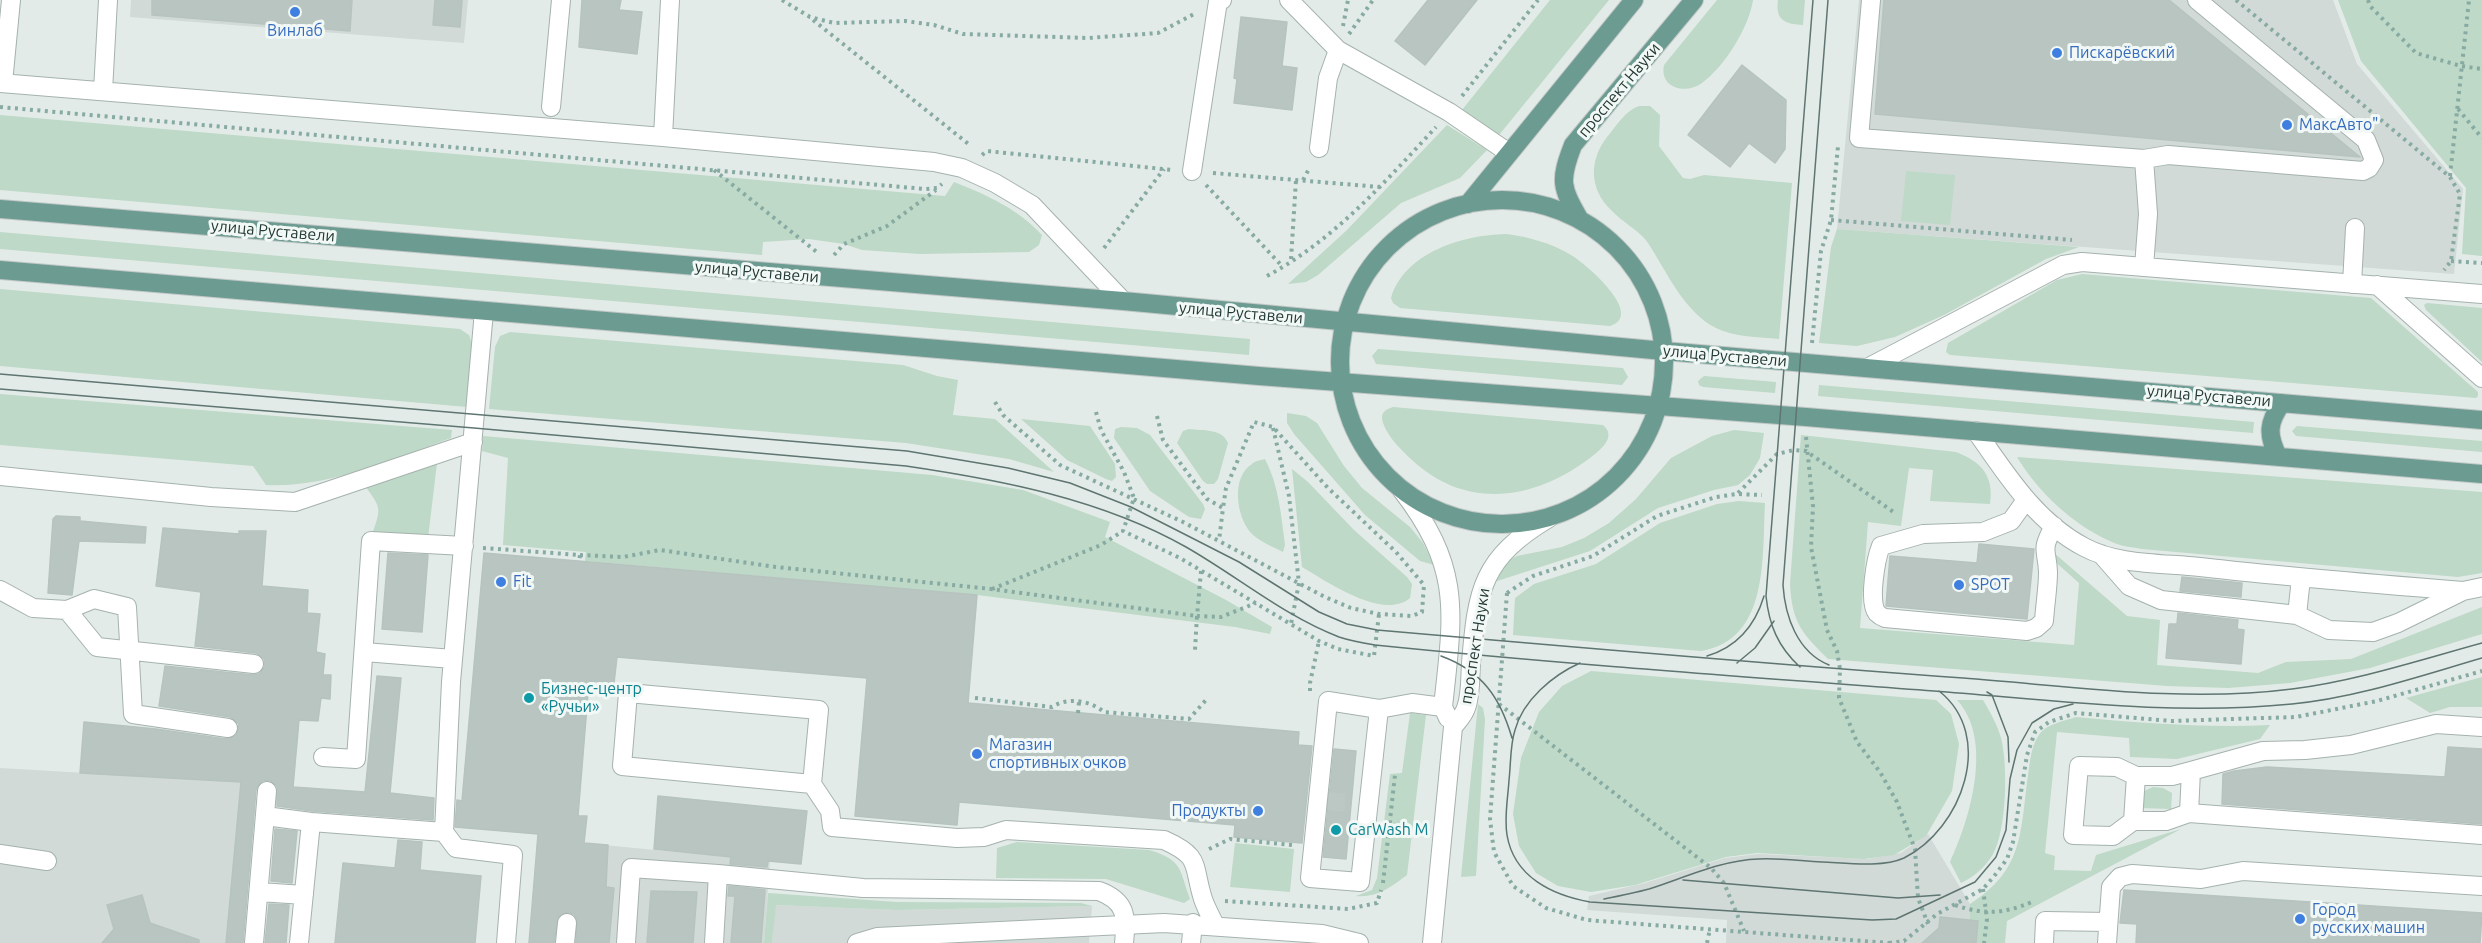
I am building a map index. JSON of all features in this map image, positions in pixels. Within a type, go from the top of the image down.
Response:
[{"type":"main road","points":[[1468,204],[1634,0]]},
{"type":"main road","name":"проспект Науки","points":[[1580,220],[1564,193],[1565,166],[1573,145],[1694,0]]},
{"type":"main road","name":"проспект Науки","points":[[1497,200],[1526,202],[1544,205],[1580,220],[1613,243],[1639,274],[1656,311],[1664,351],[1664,380],[1660,406],[1642,446],[1617,477],[1586,502],[1549,518],[1515,524],[1471,522],[1430,508],[1401,489],[1378,467],[1361,442],[1348,413],[1341,382],[1340,352],[1345,322],[1362,281],[1390,245],[1426,219],[1468,204],[1497,200]]},
{"type":"main road","name":"улица Руставели","points":[[0,209],[1123,301],[1664,351],[2482,420]]},
{"type":"main road","points":[[0,270],[2482,474]]},
{"type":"main road","points":[[2277,456],[2271,442],[2270,428],[2274,414],[2282,403]]},
{"type":"street","points":[[11,0],[1,83],[663,137],[934,162],[962,168],[995,183],[1032,205],[1123,301]]},
{"type":"street","points":[[103,91],[108,0]]},
{"type":"street","points":[[551,107],[561,0]]},
{"type":"street","points":[[663,137],[670,0]]},
{"type":"street","points":[[1192,171],[1220,0]]},
{"type":"street","points":[[1289,0],[1338,50],[1449,112],[1509,153]]},
{"type":"street","points":[[1871,0],[1859,138],[2144,159],[2168,155],[2363,171],[2369,168],[2374,160],[2373,152],[2366,140],[2197,0]]},
{"type":"street","points":[[1319,148],[1328,78],[1338,50]]},
{"type":"street","points":[[2144,159],[2148,214],[2144,267]]},
{"type":"street","points":[[2352,284],[2355,228]]},
{"type":"street","points":[[1869,368],[2063,265],[2082,262],[2482,294]]},
{"type":"street","points":[[2376,285],[2482,378]]},
{"type":"street","points":[[484,311],[453,659],[444,832],[456,848],[513,855],[506,943]]},
{"type":"street","points":[[1976,431],[2026,500],[2054,526],[2083,547],[2102,554],[2127,560],[2301,578],[2463,591]]},
{"type":"street","points":[[0,476],[201,496],[294,502],[473,441]]},
{"type":"street","name":"проспект Науки","points":[[1401,489],[1418,511],[1446,568],[1451,599],[1451,619],[1443,708],[1453,727]]},
{"type":"street","points":[[2026,500],[2011,521],[1983,532],[1923,534],[1881,546],[1876,558],[1873,604],[1876,612],[1885,618],[2027,631],[2036,628],[2044,621],[2048,571],[2044,555],[2045,541],[2054,526]]},
{"type":"street","name":"проспект Науки","points":[[1432,943],[1453,727],[1466,709],[1480,590],[1490,570],[1504,552],[1524,533],[1549,518]]},
{"type":"street","points":[[323,757],[356,759],[371,541],[464,546]]},
{"type":"street","points":[[2102,554],[2129,586],[2161,600],[2297,615],[2329,630],[2373,632],[2398,623],[2463,591],[2482,587]]},
{"type":"street","points":[[2297,615],[2301,578]]},
{"type":"street","points":[[0,590],[33,608],[67,610],[94,599],[127,607],[133,714],[228,728]]},
{"type":"street","points":[[67,610],[97,647],[254,664]]},
{"type":"street","points":[[364,652],[453,659]]},
{"type":"street","points":[[812,784],[622,766],[628,693],[819,710],[812,784],[830,811],[832,827],[957,838],[984,837],[1006,830],[1164,840],[1184,849],[1192,857],[1203,899],[1215,925]]},
{"type":"street","points":[[1379,709],[1360,804],[1360,882],[1310,878],[1323,801],[1328,701],[1379,709],[1412,704],[1443,708]]},
{"type":"street","points":[[2482,727],[2436,724],[2351,745],[2305,750],[2263,751],[2172,776],[2136,776],[2117,767],[2079,766],[2073,835],[2113,836],[2133,821],[2166,821],[2190,813],[2482,835]]},
{"type":"street","points":[[2190,813],[2191,771]]},
{"type":"street","points":[[2133,821],[2136,776]]},
{"type":"street","points":[[254,943],[267,791]]},
{"type":"street","points":[[265,816],[311,822],[444,832]]},
{"type":"street","points":[[300,943],[311,822]]},
{"type":"street","points":[[0,854],[47,861]]},
{"type":"street","points":[[626,943],[631,868],[863,888],[1099,891],[1114,897],[1122,910],[1126,924],[1124,943]]},
{"type":"street","points":[[2107,943],[2111,887],[2120,877],[2132,874],[2201,879],[2243,872],[2482,886]]},
{"type":"street","points":[[714,943],[718,874]]},
{"type":"street","points":[[259,892],[304,895]]},
{"type":"street","points":[[2044,943],[2045,921],[2108,922]]},
{"type":"street","points":[[565,943],[567,923]]},
{"type":"street","points":[[1191,943],[1193,923]]},
{"type":"street","points":[[857,943],[877,937],[1076,935],[1126,924],[1193,923],[1291,937],[1322,934],[1359,943]]},
{"type":"path","points":[[782,0],[810,17],[975,150]]},
{"type":"path","points":[[810,17],[834,23],[905,21],[934,24],[963,34],[1088,38],[1158,33],[1220,0]]},
{"type":"path","points":[[1338,50],[1373,0]]},
{"type":"path","points":[[1267,276],[1343,223],[1380,187],[1449,112],[1538,0]]},
{"type":"path","points":[[2236,0],[2450,177],[2460,194],[2451,261],[2482,263]]},
{"type":"path","points":[[2368,0],[2370,6],[2416,53],[2460,66],[2482,69]]},
{"type":"path","points":[[2450,177],[2460,66],[2469,0]]},
{"type":"path","points":[[0,107],[937,188]]},
{"type":"path","points":[[2457,108],[2482,138]]},
{"type":"path","points":[[834,255],[844,244],[887,226],[987,151]]},
{"type":"path","points":[[1104,248],[1164,169]]},
{"type":"path","points":[[713,170],[819,254]]},
{"type":"path","points":[[1192,171],[1283,267]]},
{"type":"path","points":[[1291,260],[1296,180]]},
{"type":"path","points":[[1810,363],[1821,251],[1831,220]]},
{"type":"path","points":[[995,402],[1003,414],[1060,465],[1134,498],[1299,583],[1351,608],[1379,614],[1412,616],[1422,612],[1425,585],[1396,552],[1328,488],[1273,427],[1254,422],[1226,488],[1219,541]]},
{"type":"path","points":[[991,589],[1101,545],[1123,531],[1134,498],[1124,472],[1101,430],[1096,412]]},
{"type":"path","points":[[1157,416],[1163,440],[1207,499],[1222,508]]},
{"type":"path","points":[[1806,417],[1806,451],[1813,506],[1811,548],[1827,630],[1837,651],[1840,669],[1839,698],[1857,742],[1886,782],[1915,849],[1918,898],[1928,924]]},
{"type":"path","points":[[1273,427],[1289,496],[1299,583],[1291,625]]},
{"type":"path","points":[[1737,494],[1777,454],[1794,450],[1806,451],[1894,513]]},
{"type":"path","points":[[1500,592],[1508,593],[1533,576],[1593,556],[1657,516],[1690,504],[1737,494],[1762,495]]},
{"type":"path","points":[[1123,531],[1180,558],[1291,625],[1338,649],[1374,656],[1379,614]]},
{"type":"path","points":[[464,546],[623,557],[660,550],[776,567],[991,589],[1197,616],[1221,617],[1256,603]]},
{"type":"path","points":[[579,561],[580,555]]},
{"type":"path","points":[[1195,651],[1201,571]]},
{"type":"path","points":[[1508,593],[1490,819],[1494,852],[1513,886],[1546,908],[1587,920],[1889,943],[1904,941],[1928,924],[1937,914],[1983,890],[2007,859],[2018,820],[2027,755],[2035,732],[2049,722],[2076,713],[2170,721],[2296,717],[2377,701],[2482,670]]},
{"type":"path","points":[[975,698],[1052,707],[1063,700],[1093,703],[1104,712],[1189,719],[1206,700]]},
{"type":"path","points":[[1078,713],[1079,702]]},
{"type":"path","points":[[1499,704],[1711,868],[1724,883],[1744,932]]},
{"type":"path","points":[[1192,857],[1230,839],[1299,846]]},
{"type":"path","points":[[1983,890],[1986,912],[1984,943]]},
{"type":"path","points":[[1203,899],[1348,909],[1377,903]]},
{"type":"path","points":[[1954,905],[1974,911],[2011,911],[2037,900]]},
{"type":"path","points":[[1707,943],[1710,929]]},
{"type":"shaded area","points":[[131,0],[468,0],[464,43],[130,17]]},
{"type":"shaded area","points":[[1859,0],[2333,0],[2357,64],[2463,189],[2454,274],[1837,229]]},
{"type":"shaded area","points":[[0,768],[241,782],[226,943],[0,943]]},
{"type":"shaded area","points":[[1928,834],[1970,904],[1970,920],[1978,921],[1976,943],[1726,943],[1727,920],[1587,910],[1589,896],[1645,883],[1725,858],[1758,854],[1868,859],[1901,853]]},
{"type":"shaded area","points":[[562,841],[770,861],[764,943],[555,943]]},
{"type":"shaded area","points":[[775,905],[896,910],[1092,906],[1089,943],[772,943]]},
{"type":"green space","points":[[1550,0],[1609,0],[1499,135],[1462,110]]},
{"type":"green space","points":[[1717,0],[1753,0],[1747,22],[1735,45],[1711,76],[1696,87],[1682,89],[1675,87],[1666,79],[1664,65]]},
{"type":"green space","points":[[1778,0],[1805,0],[1803,25],[1792,24],[1780,17]]},
{"type":"green space","points":[[2338,0],[2482,0],[2482,256],[2462,254],[2466,188],[2361,61]]},
{"type":"green space","points":[[1639,106],[1650,106],[1660,115],[1659,146],[1683,178],[1690,179],[1704,175],[1792,183],[1779,339],[1731,333],[1705,321],[1685,302],[1644,238],[1604,202],[1595,184],[1597,155],[1607,137],[1622,119]]},
{"type":"green space","points":[[0,115],[945,196],[954,182],[1001,204],[1023,218],[1042,235],[1039,245],[1029,252],[920,254],[862,250],[844,244],[809,239],[763,242],[762,255],[0,190]]},
{"type":"green space","points":[[1447,125],[1487,150],[1460,178],[1401,203],[1318,275],[1306,282],[1288,284],[1347,230]]},
{"type":"green space","points":[[1906,171],[1955,175],[1950,225],[1901,221]]},
{"type":"green space","points":[[1837,229],[2079,247],[2046,259],[1944,315],[1895,337],[1857,346],[1819,343],[1831,247]]},
{"type":"green space","points":[[0,232],[1250,339],[1249,355],[0,249]]},
{"type":"green space","points":[[1506,234],[1548,244],[1578,260],[1609,289],[1621,311],[1619,320],[1610,326],[1400,308],[1393,303],[1391,298],[1398,282],[1422,258],[1454,243],[1489,235]]},
{"type":"green space","points":[[2082,274],[2371,298],[2478,392],[2478,396],[2476,398],[1950,355],[1946,352],[1948,343],[2057,280]]},
{"type":"green space","points":[[0,289],[460,329],[469,335],[472,344],[467,407],[0,366]]},
{"type":"green space","points":[[2427,303],[2482,308],[2482,362],[2426,310],[2424,305]]},
{"type":"green space","points":[[510,332],[903,365],[958,380],[953,415],[995,419],[1054,472],[1009,459],[906,443],[489,409],[495,347],[500,336]]},
{"type":"green space","points":[[1378,349],[1623,368],[1628,377],[1622,385],[1376,364],[1372,356]]},
{"type":"green space","points":[[1704,376],[1776,382],[1775,393],[1703,387],[1698,381]]},
{"type":"green space","points":[[1819,385],[2254,422],[2253,433],[1818,396]]},
{"type":"green space","points":[[0,394],[452,430],[451,438],[384,463],[337,477],[290,485],[266,485],[253,466],[0,445]]},
{"type":"green space","points":[[1393,407],[1603,425],[1607,429],[1608,436],[1605,444],[1595,454],[1551,481],[1527,490],[1503,494],[1480,493],[1456,487],[1433,476],[1403,452],[1388,433],[1382,420],[1384,412]]},
{"type":"green space","points":[[1287,413],[1306,416],[1317,423],[1344,466],[1362,488],[1410,527],[1423,543],[1434,565],[1420,561],[1365,515],[1294,434],[1287,423]]},
{"type":"green space","points":[[1021,419],[1090,426],[1115,464],[1116,477],[1112,481],[1106,479],[1067,460]]},
{"type":"green space","points":[[2297,426],[2482,441],[2482,452],[2296,436],[2292,431]]},
{"type":"green space","points":[[1137,428],[1150,435],[1203,504],[1205,509],[1201,519],[1189,517],[1150,491],[1114,438],[1115,429]]},
{"type":"green space","points":[[1189,429],[1217,433],[1228,443],[1218,479],[1214,484],[1207,484],[1203,481],[1177,443],[1183,431]]},
{"type":"green space","points":[[1734,430],[1764,433],[1760,458],[1750,475],[1738,485],[1714,490],[1658,508],[1590,551],[1494,582],[1506,562],[1517,556],[1562,547],[1584,538],[1609,523],[1636,499],[1671,458],[1712,436]]},
{"type":"green space","points":[[1801,435],[1956,452],[1973,460],[1988,478],[1990,504],[1930,501],[1933,470],[1909,468],[1901,526],[1868,522],[1860,628],[2074,645],[2079,583],[2052,559],[2053,552],[2127,616],[2160,620],[2157,665],[2258,673],[2286,662],[2351,659],[2482,607],[2482,634],[2370,668],[2290,683],[2228,688],[2167,686],[1828,659],[1811,642],[1800,626],[1791,597]]},
{"type":"green space","points":[[483,436],[932,475],[1023,490],[1110,522],[1105,537],[1226,600],[1272,627],[1270,634],[1235,627],[977,595],[585,561],[586,552],[503,545],[508,458],[482,451]]},
{"type":"green space","points":[[2017,457],[2482,492],[2482,573],[2458,577],[2142,549],[2121,545],[2082,526],[2057,506],[2025,470]]},
{"type":"green space","points":[[1265,459],[1279,501],[1285,545],[1283,552],[1251,533],[1239,507],[1238,487],[1245,470],[1253,463]]},
{"type":"green space","points":[[437,463],[428,538],[372,535],[378,509],[375,500],[365,486]]},
{"type":"green space","points":[[1292,469],[1308,482],[1354,530],[1407,577],[1412,584],[1410,598],[1399,604],[1385,605],[1370,602],[1340,589],[1302,567]]},
{"type":"green space","points":[[1739,501],[1765,503],[1762,570],[1751,613],[1740,631],[1723,644],[1701,651],[1513,635],[1515,598],[1534,584],[1596,564],[1660,523],[1717,504]]},
{"type":"green space","points":[[1591,671],[1936,700],[1951,714],[1959,744],[1952,791],[1926,836],[1894,855],[1864,859],[1757,853],[1726,857],[1635,885],[1591,892],[1558,886],[1536,873],[1519,846],[1513,814],[1521,758],[1539,712],[1562,686]]},
{"type":"green space","points":[[2482,677],[2482,707],[2450,707],[2430,713],[2406,698]]},
{"type":"green space","points":[[1957,700],[1983,700],[2001,738],[2005,764],[2005,798],[1997,845],[1992,856],[1982,868],[1961,883],[1950,862],[1971,802],[1976,757],[1974,736],[1968,717]]},
{"type":"green space","points":[[1478,704],[1483,708],[1485,719],[1476,876],[1461,877]]},
{"type":"green space","points":[[1410,713],[1426,715],[1407,875],[1377,893],[1356,896],[1372,890],[1377,878],[1390,774],[1402,773]]},
{"type":"green space","points":[[2076,717],[2221,726],[2270,725],[2260,739],[2177,759],[2130,757],[2129,738],[2057,732],[2045,853],[2055,856],[2054,870],[2091,871],[2096,855],[2181,829],[2007,921],[2005,943],[1976,943],[1970,920],[1970,904],[1988,891],[2001,877],[2016,848],[2034,744],[2046,728]]},
{"type":"green space","points":[[2153,787],[2163,788],[2172,793],[2171,809],[2140,808],[2142,792]]},
{"type":"green space","points":[[1017,842],[1149,850],[1174,862],[1181,873],[1190,899],[1184,903],[1106,879],[996,878],[997,848]]},
{"type":"green space","points":[[1235,843],[1294,849],[1290,892],[1230,887]]},
{"type":"green space","points":[[768,893],[897,902],[1081,903],[1092,906],[896,910],[776,905],[772,943],[764,943]]},
{"type":"building","points":[[152,0],[352,0],[350,31],[152,15]]},
{"type":"building","points":[[435,0],[462,0],[460,27],[433,25]]},
{"type":"building","points":[[582,0],[621,0],[619,10],[642,12],[637,54],[579,47]]},
{"type":"building","points":[[1428,0],[1477,0],[1425,65],[1395,41]]},
{"type":"building","name":"Пискарёвский","points":[[1884,0],[2169,0],[2360,157],[1875,114]]},
{"type":"building","points":[[1241,17],[1287,22],[1282,66],[1297,68],[1292,110],[1234,103],[1237,79],[1234,78]]},
{"type":"building","points":[[1742,65],[1786,100],[1785,149],[1775,163],[1749,143],[1730,167],[1688,135]]},
{"type":"building","points":[[56,516],[80,517],[80,521],[146,527],[145,543],[79,541],[72,595],[48,593],[53,519]]},
{"type":"building","points":[[163,528],[239,534],[239,531],[266,531],[262,586],[308,590],[307,613],[320,614],[316,652],[325,654],[323,675],[331,675],[330,699],[321,698],[318,721],[299,720],[293,787],[365,792],[377,676],[401,678],[390,793],[434,798],[433,820],[312,811],[277,806],[277,786],[269,780],[262,781],[256,790],[243,943],[226,943],[241,782],[80,773],[84,722],[226,739],[236,735],[239,724],[230,717],[159,706],[165,666],[253,675],[259,674],[265,666],[264,659],[256,653],[195,646],[201,592],[156,586]]},
{"type":"building","name":"SPOT","points":[[1979,544],[2034,549],[2027,619],[1886,606],[1890,556],[1977,563]]},
{"type":"building","points":[[388,553],[428,555],[422,632],[382,629]]},
{"type":"building","name":"Бизнес-центр «Ручьи»","points":[[484,553],[977,595],[968,703],[1299,732],[1298,745],[1312,746],[1302,843],[1234,837],[1235,825],[959,802],[957,825],[855,816],[867,678],[617,657],[614,683],[589,681],[578,816],[587,816],[584,843],[608,845],[606,887],[614,888],[609,943],[576,943],[577,919],[574,914],[568,912],[558,917],[554,943],[529,943],[538,834],[455,827],[457,800],[462,801]]},
{"type":"building","points":[[2182,577],[2242,583],[2241,597],[2180,591]]},
{"type":"building","points":[[2178,613],[2238,620],[2237,629],[2244,630],[2241,664],[2166,658],[2169,624],[2177,624]]},
{"type":"building","points":[[2448,747],[2482,749],[2482,824],[2222,804],[2223,774],[2234,771],[2267,767],[2445,777]]},
{"type":"building","name":"CarWash M","points":[[1334,749],[1356,751],[1346,859],[1323,857]]},
{"type":"building","points":[[658,796],[807,811],[801,864],[768,861],[767,867],[730,864],[731,857],[654,849]]},
{"type":"building","points":[[275,829],[297,831],[292,883],[271,881]]},
{"type":"building","points":[[398,840],[422,842],[420,870],[481,876],[475,943],[335,943],[343,863],[395,868]]},
{"type":"building","points":[[729,886],[765,890],[761,943],[731,943],[735,896],[728,896]]},
{"type":"building","name":"Город русских машин","points":[[2124,890],[2482,913],[2480,943],[2136,943],[2137,924],[2120,923]]},
{"type":"building","points":[[651,891],[697,892],[693,943],[647,943]]},
{"type":"building","points":[[142,895],[150,923],[199,940],[199,943],[102,943],[114,929],[107,905]]},
{"type":"building","points":[[269,904],[289,905],[286,943],[265,943]]},
{"type":"building","points":[[1940,917],[1978,921],[1976,943],[1922,943],[1939,928]]},
{"type":"tunnel","points":[[1327,801],[1351,803]]},
{"type":"tram line","points":[[1800,667],[1786,652],[1776,635],[1769,617],[1766,596],[1813,0]]},
{"type":"tram line","points":[[1828,0],[1783,585],[1790,621],[1795,632],[1809,651],[1829,665]]},
{"type":"tram line","points":[[0,374],[907,451],[1008,468],[1070,483],[1131,507],[1239,562],[1319,612],[1347,624],[1377,630],[2168,694],[2251,693],[2292,689],[2340,681],[2482,643]]},
{"type":"tram line","points":[[0,389],[906,466],[978,478],[1050,494],[1120,516],[1186,547],[1299,618],[1344,638],[1375,645],[1585,664],[2158,708],[2247,707],[2316,701],[2388,685],[2482,658]]},
{"type":"tram line","points":[[1707,656],[1727,647],[1743,634],[1756,617],[1764,596]]},
{"type":"tram line","points":[[1737,663],[1755,648],[1774,621]]},
{"type":"tram line","points":[[1441,656],[1468,669],[1487,687],[1502,710],[1512,738]]},
{"type":"tram line","points":[[1580,663],[1560,674],[1540,690],[1519,719],[1511,748],[1506,828],[1511,850],[1526,873],[1549,889],[1590,902],[1872,920],[1896,919],[1975,882],[1996,857],[2006,830],[2010,779],[2017,750],[2032,723],[2054,709],[2073,704]]},
{"type":"tram line","points":[[1604,899],[1649,889],[1703,870],[1745,860],[1775,859],[1864,864],[1885,863],[1904,858],[1924,844],[1942,826],[1956,804],[1965,780],[1968,756],[1966,732],[1956,710],[1939,691]]},
{"type":"tram line","points":[[1987,692],[1992,695],[2008,737],[2009,762]]},
{"type":"tram line","points":[[1683,880],[1898,898],[1940,895]]},
{"type":"place","name":"Винлаб","points":[[295,12]]},
{"type":"place","name":"Пискарёвский","points":[[2057,53]]},
{"type":"place","name":"МаксАвто\"","points":[[2287,125]]},
{"type":"place","name":"Fit","points":[[501,582]]},
{"type":"place","name":"SPOT","points":[[1959,585]]},
{"type":"place","name":"Бизнес-центр «Ручьи»","points":[[529,698]]},
{"type":"place","name":"Магазин спортивных очков","points":[[977,754]]},
{"type":"place","name":"Продукты","points":[[1258,811]]},
{"type":"place","name":"CarWash M","points":[[1336,830]]},
{"type":"place","name":"Город русских машин","points":[[2300,919]]}]
